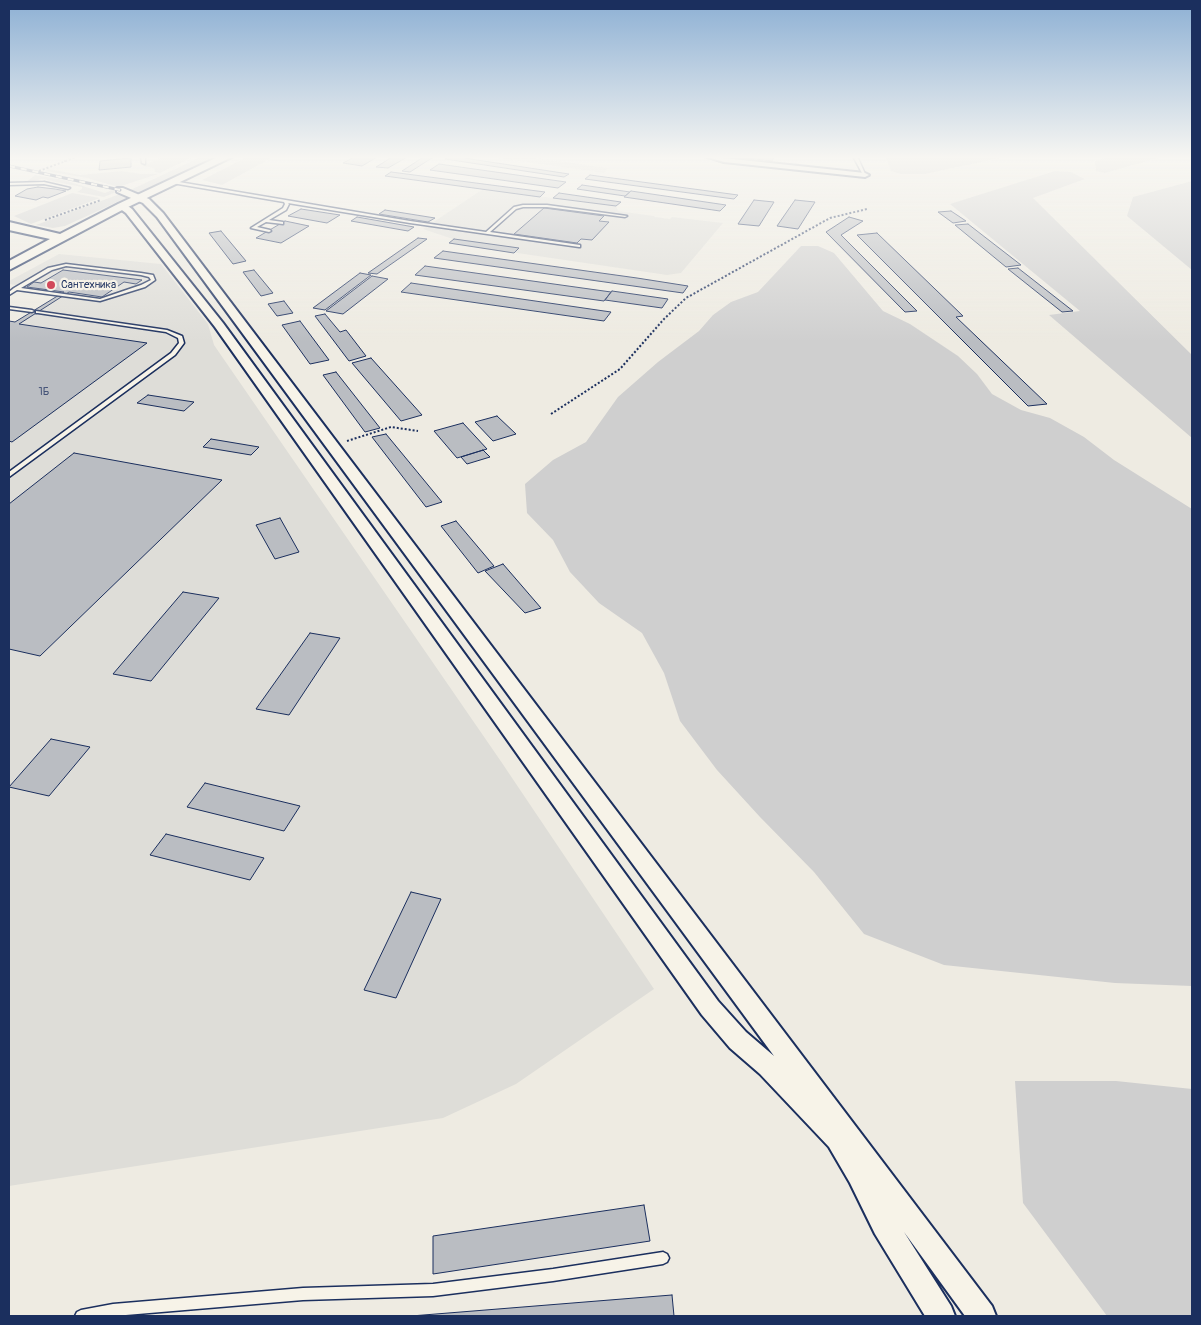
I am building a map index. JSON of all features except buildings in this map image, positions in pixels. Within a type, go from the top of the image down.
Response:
[{"type":"main road","points":[[9,266],[92,218]]},
{"type":"main road","points":[[9,226],[60,238]]},
{"type":"street","points":[[135,218],[220,324],[710,1008],[738,1040],[768,1066],[838,1138],[859,1174],[884,1225],[941,1316]]},
{"type":"street","points":[[162,218],[982,1316]]},
{"type":"lane","points":[[269,231],[253,228],[271,218]]},
{"type":"lane","points":[[391,218],[580,246]]},
{"type":"lane","points":[[487,233],[504,218]]},
{"type":"lane","points":[[267,220],[282,223]]},
{"type":"lane","points":[[260,224],[275,227]]},
{"type":"lane","points":[[9,294],[16,289],[50,269],[66,265],[141,274],[150,276],[153,280],[143,286],[100,300],[16,289]]},
{"type":"lane","points":[[9,308],[167,331],[180,337],[182,343],[173,354],[9,475]]},
{"type":"lane","points":[[80,1316],[113,1310],[303,1294],[434,1290],[553,1275],[663,1258]]},
{"type":"path","points":[[22,229],[57,218]]},
{"type":"path","points":[[551,414],[620,369],[664,319],[686,298],[800,232],[831,218]]},
{"type":"path","points":[[333,446],[391,427],[418,431]]},
{"type":"shaded area","points":[[18,218],[47,218],[31,224]]},
{"type":"shaded area","points":[[55,218],[83,218],[65,226],[53,228],[36,225]]},
{"type":"shaded area","points":[[440,218],[679,218],[723,223],[681,273],[667,275],[449,243],[453,239],[423,229]]},
{"type":"shaded area","points":[[967,218],[1053,218],[1192,355],[1192,438],[1049,315],[1080,311]]},
{"type":"shaded area","points":[[1129,218],[1192,218],[1192,270]]},
{"type":"shaded area","points":[[801,246],[818,246],[834,253],[883,311],[910,324],[958,356],[977,374],[992,394],[1021,410],[1050,418],[1084,437],[1114,460],[1192,509],[1192,986],[1115,983],[944,965],[864,934],[814,872],[717,770],[680,721],[664,673],[642,633],[599,603],[570,572],[553,540],[527,513],[525,484],[553,460],[586,442],[618,397],[658,362],[699,331],[713,315],[731,302],[758,292]]},
{"type":"shaded area","points":[[59,254],[161,264],[208,324],[214,345],[500,760],[654,989],[516,1084],[443,1118],[9,1186],[9,321],[15,322],[63,292],[9,284],[9,281]]},
{"type":"shaded area","points":[[1015,1081],[1116,1081],[1192,1089],[1192,1316],[1107,1316],[1023,1203]]},
{"type":"place","name":"Сантехника","points":[[51,285]]}]
